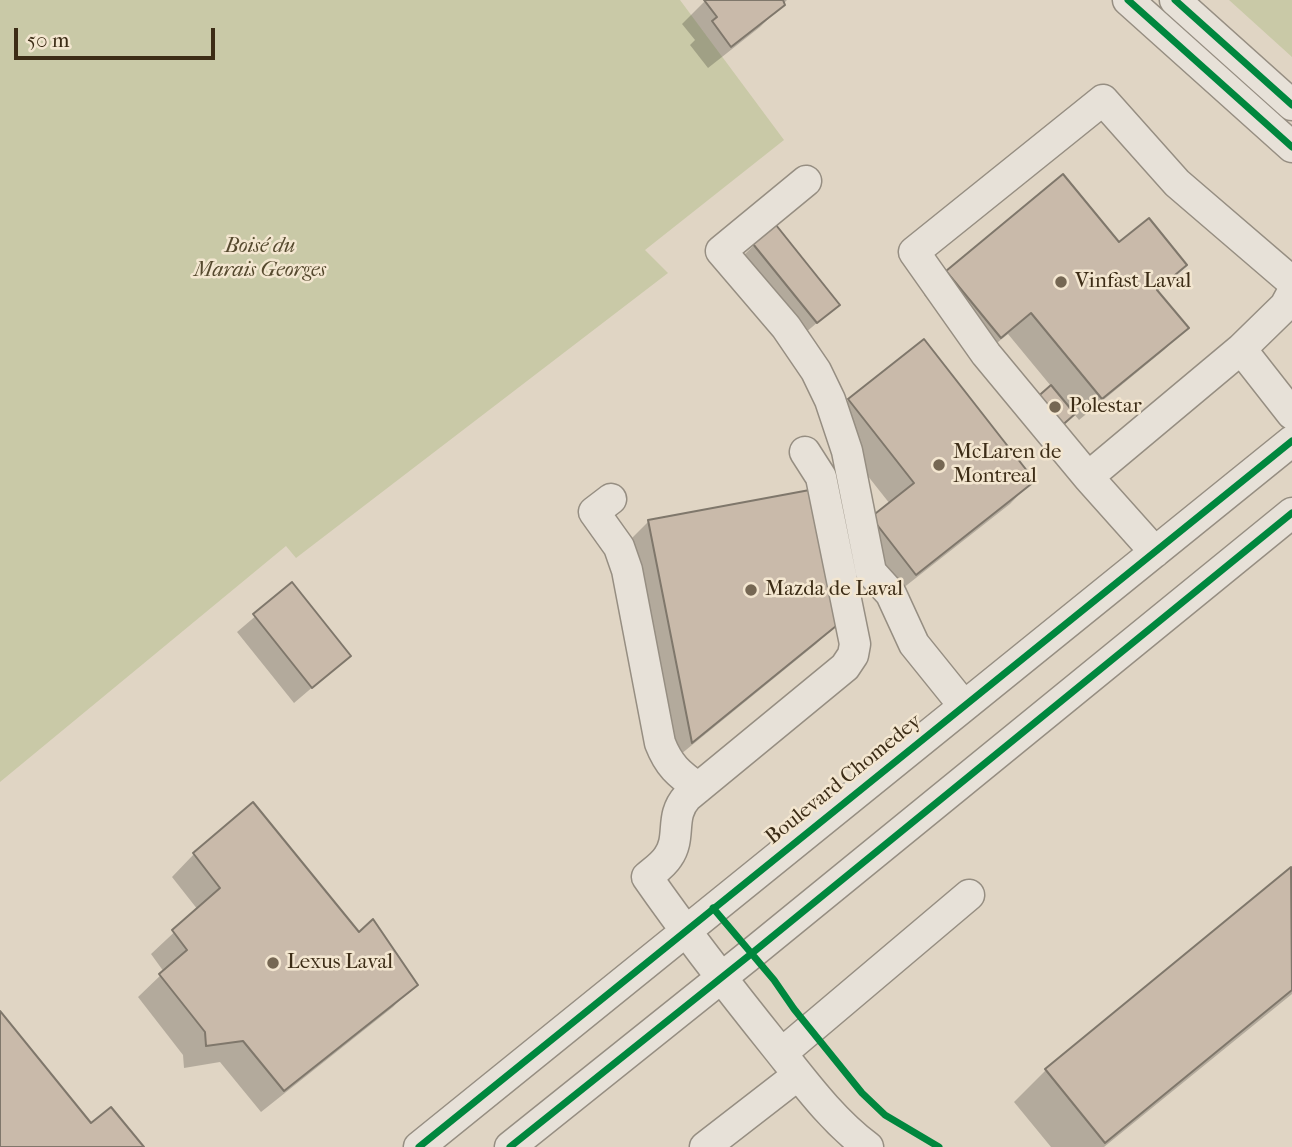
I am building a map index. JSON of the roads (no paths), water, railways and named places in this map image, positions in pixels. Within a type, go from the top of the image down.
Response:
[{"type":"street","points":[[1128,0],[1292,147]]},
{"type":"street","points":[[1175,0],[1292,105]]},
{"type":"street","points":[[1202,67],[1224,44]]},
{"type":"street","points":[[1155,552],[1088,477],[986,354],[914,252],[1103,100],[1177,184],[1290,280],[1292,286]]},
{"type":"street","points":[[806,181],[721,251],[786,327],[816,371],[830,400],[847,451],[871,572],[891,594],[914,645],[964,706]]},
{"type":"street","points":[[1088,477],[1241,349],[1285,306],[1292,293]]},
{"type":"street","points":[[1241,349],[1292,414]]},
{"type":"street","name":"Boulevard Chomedey","points":[[419,1147],[1292,441]]},
{"type":"street","points":[[806,452],[821,478],[855,644],[853,655],[845,667],[679,806],[669,856],[647,877],[685,932],[790,1064],[838,1121],[868,1147]]},
{"type":"street","points":[[611,499],[594,512],[619,547],[627,570],[660,743],[667,761],[698,788]]},
{"type":"street","points":[[510,1147],[1292,513]]},
{"type":"street","points":[[705,1147],[970,895]]},
{"type":"place","name":"Vinfast Laval","points":[[1061,282]]},
{"type":"place","name":"Polestar","points":[[1055,407]]},
{"type":"place","name":"McLaren de Montreal","points":[[939,465]]},
{"type":"place","name":"Mazda de Laval","points":[[751,590]]},
{"type":"place","name":"Lexus Laval","points":[[273,963]]},
{"type":"park label","name":"Boisé du Marais Georges","points":[[260,259]]}]
